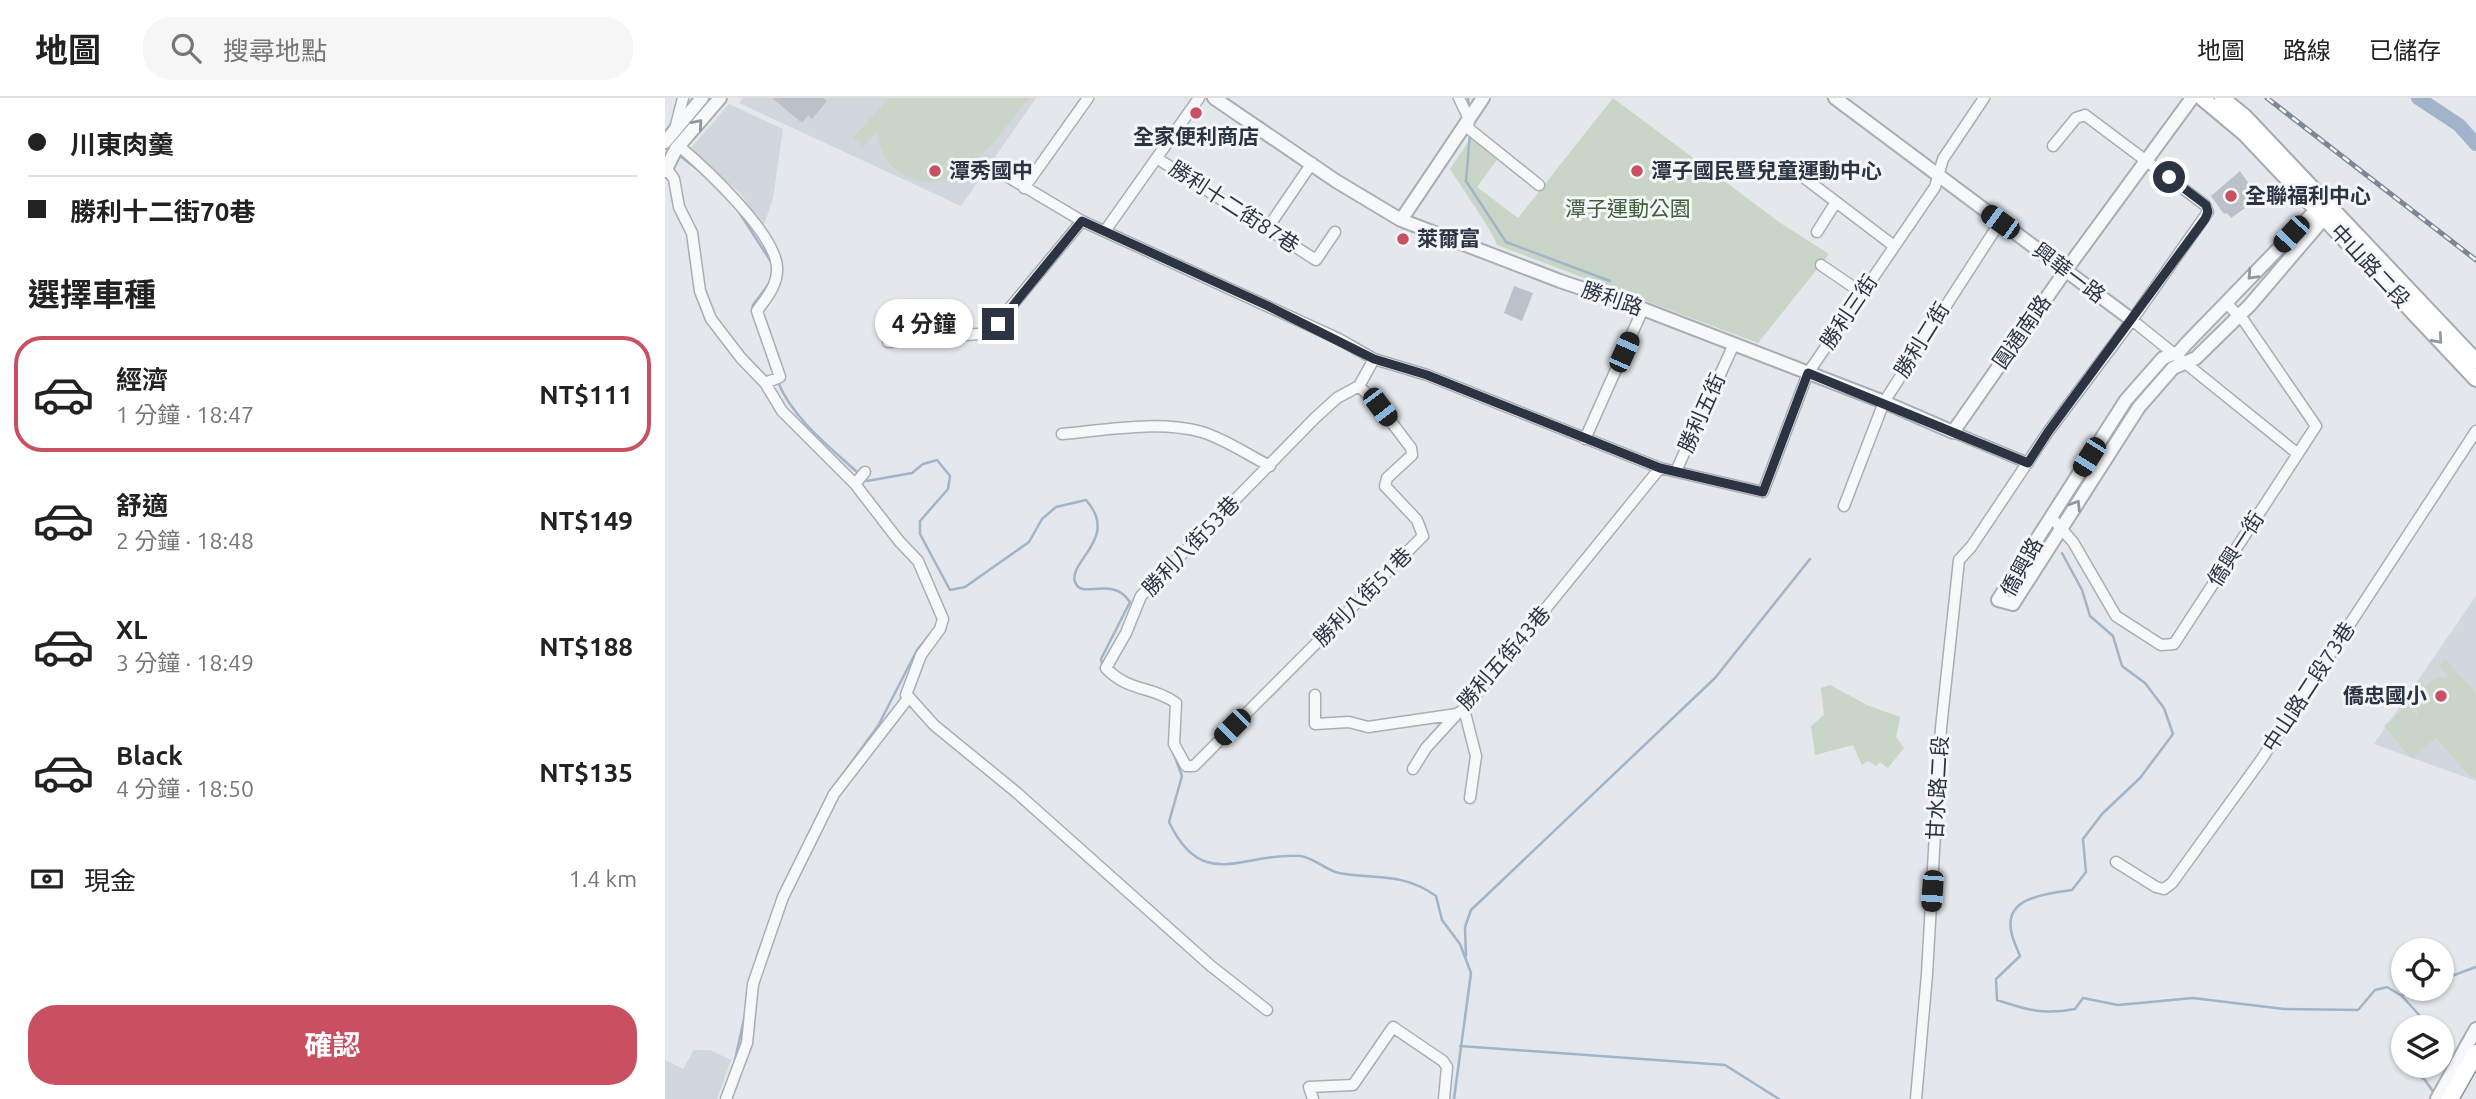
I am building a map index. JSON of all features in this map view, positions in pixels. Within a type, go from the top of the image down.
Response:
[{"type":"highway","points":[[2450,1099],[2475,1040]]},
{"type":"highway","points":[[2462,1099],[2476,1074]]},
{"type":"main road","name":"中山路二段","points":[[2202,98],[2245,134],[2476,379]]},
{"type":"main road","name":"中山路二段","points":[[2222,98],[2245,117],[2476,361]]},
{"type":"street","points":[[683,98],[670,157],[679,207],[692,233],[704,305],[711,319],[741,358],[765,383],[782,411],[855,484],[918,561],[943,619],[940,629],[921,655],[906,695],[934,724],[1016,792],[1211,966],[1267,1010]]},
{"type":"street","points":[[675,129],[702,98]]},
{"type":"street","points":[[670,157],[720,98]]},
{"type":"street","points":[[1024,188],[1088,98]]},
{"type":"street","points":[[1105,232],[1199,98]]},
{"type":"street","name":"勝利路","points":[[1215,98],[1401,220],[1884,402],[2028,463]]},
{"type":"street","points":[[1459,98],[1471,124],[1539,185]]},
{"type":"street","points":[[1401,220],[1471,124],[1483,98]]},
{"type":"street","name":"興華一路","points":[[1835,98],[2132,320],[2298,454]]},
{"type":"street","name":"勝利三街","points":[[1676,471],[1763,492],[1808,373],[1935,187],[1943,159],[1984,98]]},
{"type":"street","name":"圓通南路","points":[[1953,432],[2066,270],[2192,98]]},
{"type":"street","points":[[2028,463],[2208,212],[2206,205],[2085,115],[2076,118],[2053,146]]},
{"type":"street","points":[[670,157],[720,181],[759,230],[778,265],[776,283],[758,311],[780,377],[765,383]]},
{"type":"street","name":"勝利十二街87巷","points":[[1158,159],[1316,260],[1335,232]]},
{"type":"street","points":[[1267,229],[1312,163]]},
{"type":"street","name":"勝利五街","points":[[993,169],[1082,221],[1339,340],[1374,359],[1427,375],[1660,468],[1676,471],[1734,344]]},
{"type":"street","points":[[1794,170],[1894,246]]},
{"type":"street","points":[[1817,232],[1836,202]]},
{"type":"street","name":"僑興路","points":[[2321,213],[2239,316],[2196,358],[2173,368],[2139,407],[2013,604],[1998,600],[2126,400],[2163,358],[2174,353],[2321,213]]},
{"type":"street","points":[[888,342],[989,333],[1082,221]]},
{"type":"street","name":"勝利二街","points":[[1844,506],[1884,402],[2000,222]]},
{"type":"street","points":[[1821,265],[1863,293]]},
{"type":"street","name":"僑興一街","points":[[2051,517],[2062,527],[2116,616],[2161,645],[2171,646],[2181,635],[2316,426],[2239,316],[2226,303]]},
{"type":"street","points":[[1585,439],[1643,309]]},
{"type":"street","name":"勝利八街53巷","points":[[1194,766],[1186,766],[1174,744],[1177,703],[1165,695],[1140,690],[1116,678],[1106,668],[1126,633],[1141,596],[1315,418],[1337,398],[1359,386],[1374,359]]},
{"type":"street","name":"勝利八街51巷","points":[[1194,766],[1423,536],[1417,520],[1385,486],[1387,478],[1412,455],[1411,448],[1380,407],[1359,386]]},
{"type":"street","points":[[1062,434],[1126,428],[1176,428],[1203,432],[1270,466]]},
{"type":"street","name":"中山路二段73巷","points":[[2116,862],[2156,887],[2164,889],[2172,883],[2261,760],[2476,431]]},
{"type":"street","name":"甘水路二段","points":[[1916,1099],[1927,974],[1942,715],[1959,561],[2028,463]]},
{"type":"street","name":"勝利五街43巷","points":[[1315,695],[1315,724],[1349,722],[1368,727],[1461,711],[1660,468]]},
{"type":"street","points":[[855,484],[865,472]]},
{"type":"street","points":[[726,1099],[747,1043],[753,984],[783,897],[834,794],[909,697]]},
{"type":"street","points":[[1413,769],[1426,748],[1461,711],[1476,756],[1470,798]]},
{"type":"street","points":[[1313,1099],[1309,1087],[1353,1085],[1393,1027],[1443,1061],[1447,1067],[1444,1099]]},
{"type":"street","points":[[2437,1099],[2475,1040]]},
{"type":"shaded area","name":"潭秀國中","points":[[743,98],[1036,98],[961,206],[739,103]]},
{"type":"shaded area","points":[[729,104],[783,129],[773,198],[763,228],[741,194],[690,149]]},
{"type":"shaded area","name":"僑忠國小","points":[[2476,596],[2476,781],[2374,744]]},
{"type":"shaded area","points":[[694,1050],[710,1050],[731,1060],[717,1099],[665,1099],[665,1060],[683,1069]]},
{"type":"green space","points":[[889,98],[1029,98],[991,146],[975,161],[942,181],[924,182],[904,175],[893,167],[882,150],[877,131],[863,147],[853,138]]},
{"type":"green space","name":"潭子運動公園","points":[[1613,98],[1779,222],[1829,254],[1758,343],[1497,245],[1450,169],[1471,138],[1499,157],[1477,187],[1518,218]]},
{"type":"green space","points":[[2445,659],[2476,693],[2476,779],[2467,773],[2436,738],[2411,758],[2384,726],[2408,705],[2418,717],[2418,701],[2423,689],[2434,680],[2449,677],[2439,665]]},
{"type":"green space","points":[[1830,685],[1867,705],[1900,717],[1896,737],[1904,748],[1888,768],[1880,762],[1876,766],[1868,761],[1862,765],[1853,745],[1815,755],[1811,726],[1824,715],[1821,688]]},
{"type":"building","points":[[772,98],[823,98],[827,101],[812,119],[808,115],[802,123]]},
{"type":"building","name":"全聯福利中心","points":[[2240,171],[2252,188],[2248,206],[2231,218],[2227,213],[2224,214],[2211,196]]},
{"type":"building","points":[[1514,286],[1533,293],[1522,321],[1504,313]]},
{"type":"waterway","points":[[1468,98],[1469,109]]},
{"type":"waterway","points":[[2418,98],[2459,125],[2476,144]]},
{"type":"waterway","points":[[1470,133],[1466,181],[1506,242],[1610,281]]},
{"type":"waterway","points":[[679,155],[698,170]]},
{"type":"waterway","points":[[735,206],[773,265]]},
{"type":"waterway","points":[[768,356],[752,311],[753,305],[771,281]]},
{"type":"waterway","points":[[778,382],[803,420],[858,473]]},
{"type":"waterway","points":[[863,478],[867,481],[912,473],[923,464],[937,460],[950,476],[948,489],[920,521],[920,534],[950,590],[965,587],[1029,542],[1042,519],[1056,507],[1086,500],[1095,514],[1098,526],[1096,537],[1075,574],[1075,582],[1084,589],[1114,590],[1130,602],[1101,659],[1103,668]]},
{"type":"waterway","points":[[2062,553],[2082,590],[2090,616],[2113,636],[2122,666],[2145,683],[2164,708],[2173,734],[2140,778],[2102,814],[2083,839],[2086,872],[2072,890],[2041,895],[2022,903],[2015,910],[2011,919],[2011,930],[2020,956],[1996,979],[1997,1000],[2026,1009],[2044,1011],[2075,1009],[2083,998],[2118,1005],[2193,998],[2284,1009],[2358,1010],[2375,990],[2387,987],[2402,996],[2419,1015]]},
{"type":"waterway","points":[[1466,956],[1465,927],[1471,910],[1715,678],[1810,559]]},
{"type":"waterway","points":[[834,786],[878,726],[917,650],[938,624]]},
{"type":"waterway","points":[[1136,691],[1153,697]]},
{"type":"waterway","points":[[1173,752],[1182,776],[1169,822],[1182,844],[1196,857],[1210,863],[1225,864],[1279,856],[1300,856],[1339,873],[1412,883],[1436,896],[1442,920],[1460,944],[1471,973],[1454,1099]]},
{"type":"waterway","points":[[751,978],[758,954]]},
{"type":"waterway","points":[[2454,975],[2476,967]]},
{"type":"waterway","points":[[734,1064],[745,1015]]},
{"type":"waterway","points":[[1460,1046],[1725,1065],[1779,1099]]},
{"type":"waterway","points":[[2422,1078],[2434,1093]]},
{"type":"railway","points":[[2267,98],[2476,260]]},
{"type":"place","name":"全家便利商店","points":[[1196,113]]},
{"type":"place","name":"潭秀國中","points":[[935,171]]},
{"type":"place","name":"潭子國民暨兒童運動中心","points":[[1637,171]]},
{"type":"place","name":"全聯福利中心","points":[[2231,196]]},
{"type":"place","name":"萊爾富","points":[[1403,239]]},
{"type":"place","name":"僑忠國小","points":[[2441,696]]},
{"type":"route","points":[[998,324],[1082,221],[1268,306],[1374,359],[1427,375],[1660,468],[1763,492],[1808,373],[2028,463],[2205,219],[2208,212],[2206,205],[2169,177]]}]
